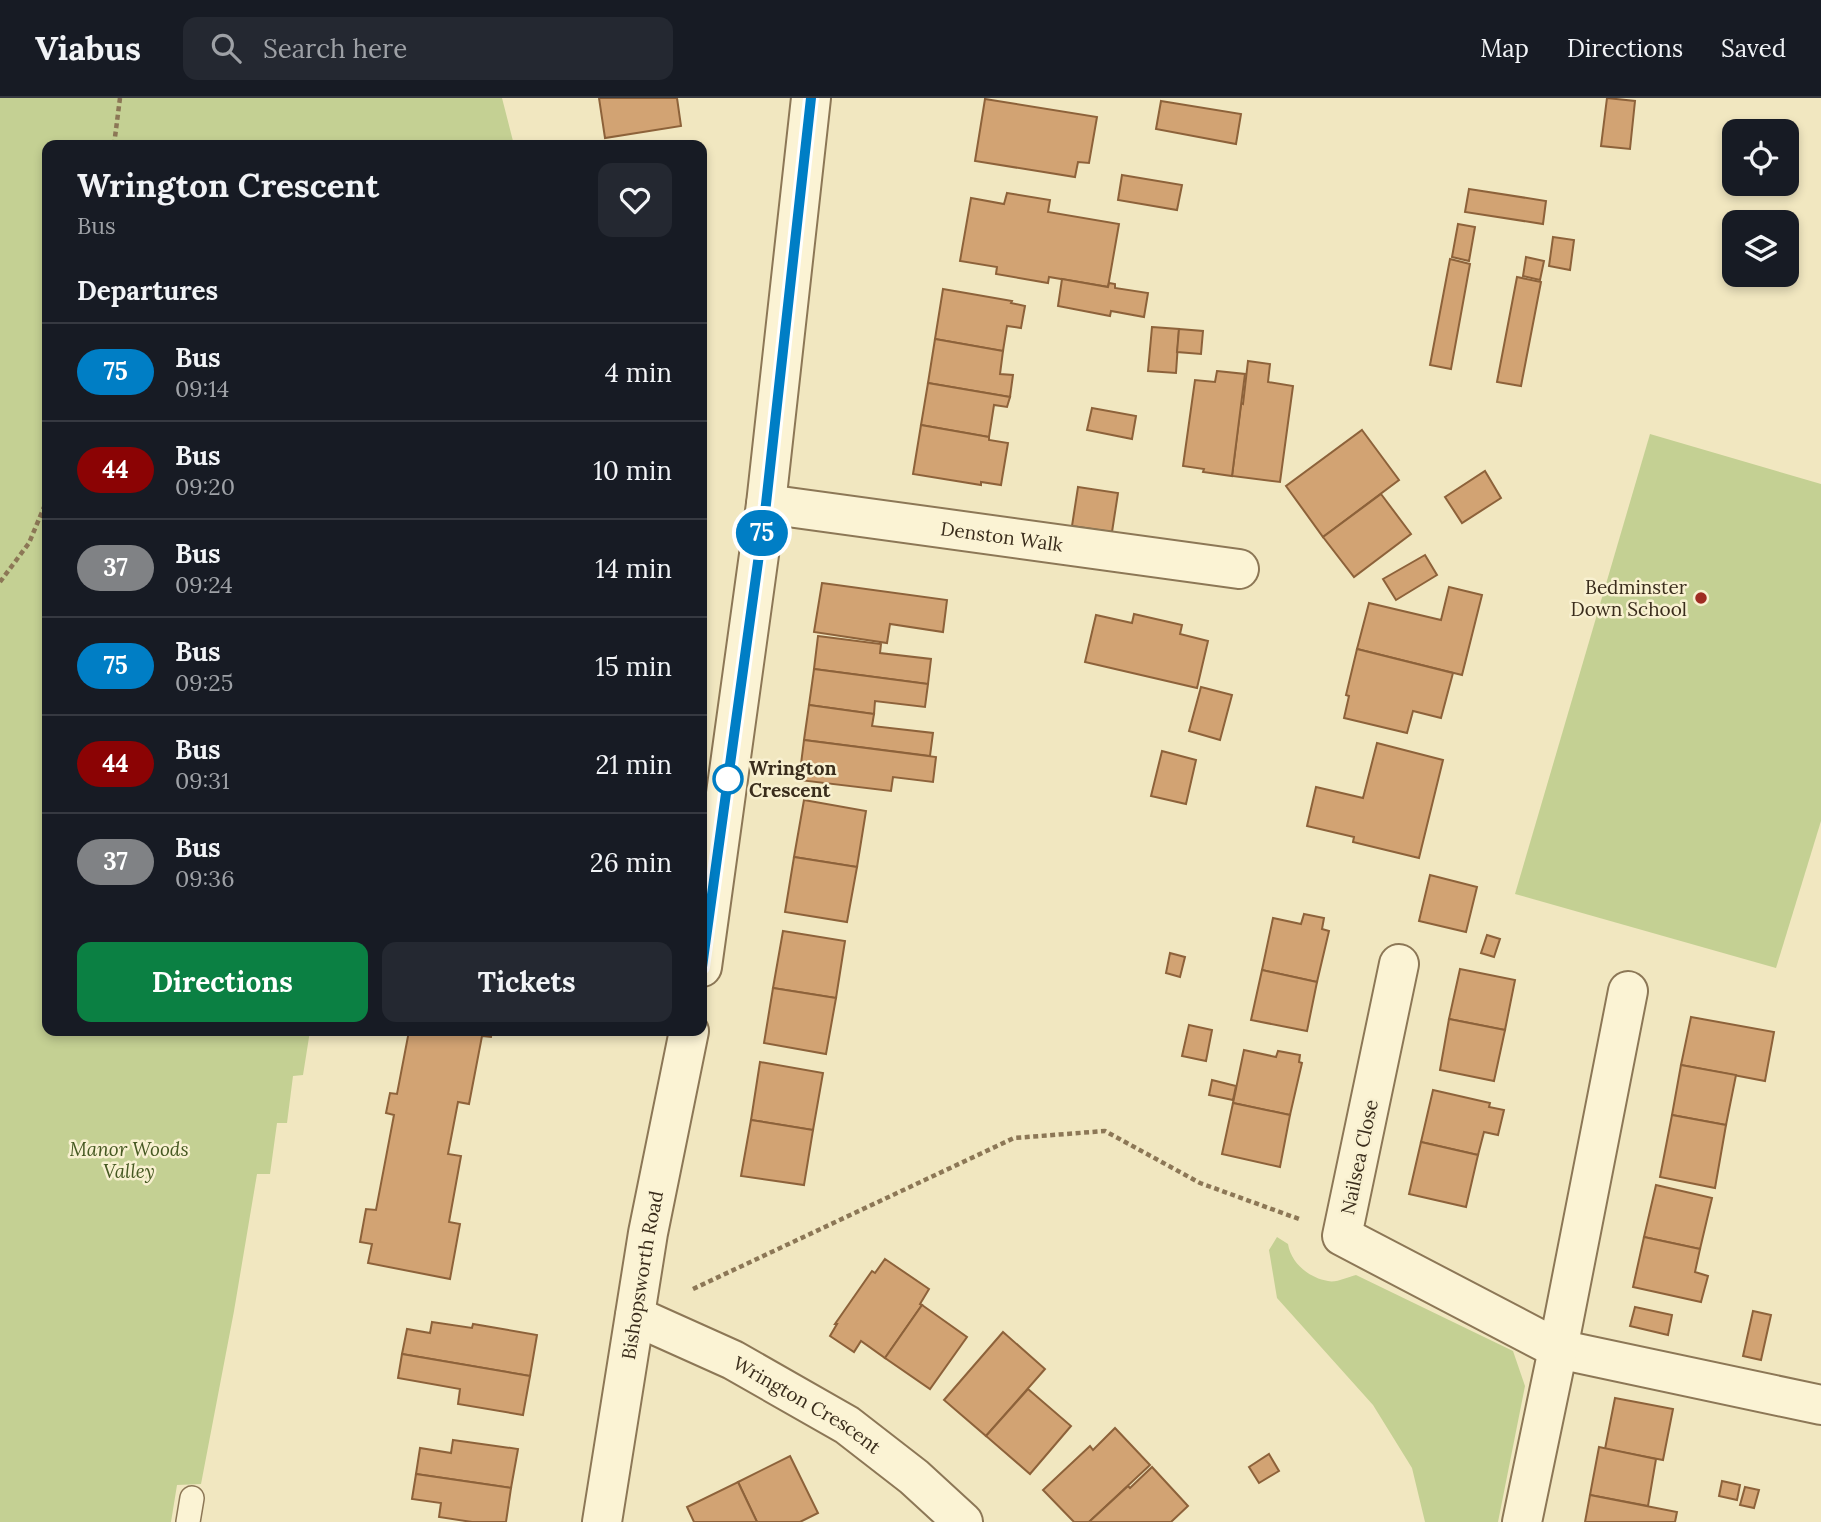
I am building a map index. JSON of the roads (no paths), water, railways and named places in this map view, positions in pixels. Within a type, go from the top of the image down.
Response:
[{"type":"street","points":[[707,931],[766,504],[811,98]]},
{"type":"street","name":"Denston Walk","points":[[766,504],[1239,569]]},
{"type":"street","name":"Nailsea Close","points":[[1399,964],[1342,1236],[1558,1349],[1821,1405]]},
{"type":"street","points":[[1522,1522],[1628,992]]},
{"type":"street","name":"Bishopsworth Road","points":[[602,1522],[648,1233],[688,1036]]},
{"type":"street","name":"Wrington Crescent","points":[[635,1316],[733,1360],[847,1425],[914,1477],[963,1522]]},
{"type":"lane","points":[[188,1522],[192,1498]]},
{"type":"place","name":"Bedminster Down School","points":[[1701,598]]},
{"type":"place","name":"Wrington Crescent","points":[[728,779]]},
{"type":"park label","name":"Manor Woods Valley","points":[[129,1160]]}]
